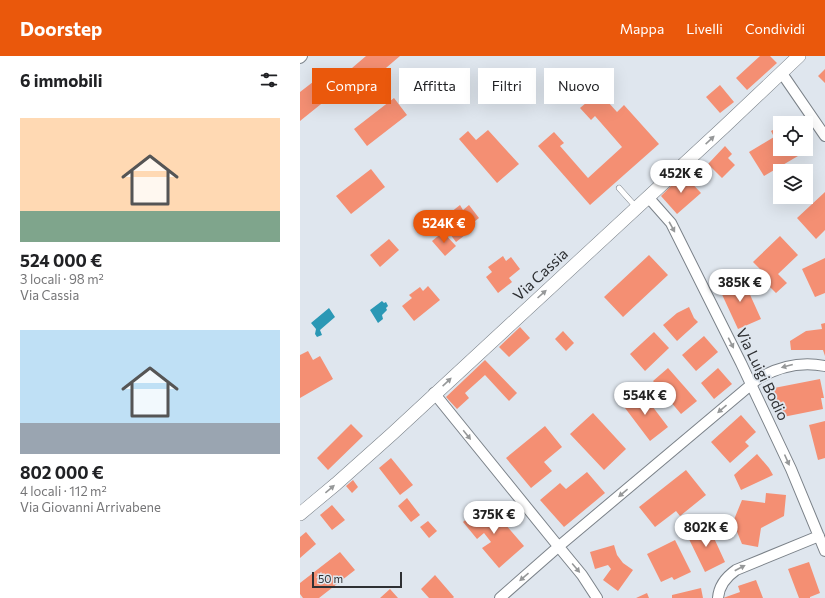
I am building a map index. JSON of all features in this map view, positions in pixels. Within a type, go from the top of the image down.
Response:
[{"type":"street","name":"Via Cassia","points":[[300,514],[336,484],[799,56]]},
{"type":"street","points":[[781,72],[825,136]]},
{"type":"street","name":"Via Luigi Bodio","points":[[648,197],[671,224],[752,384],[792,470],[825,551]]},
{"type":"street","points":[[500,598],[558,547],[767,373],[786,366],[811,363],[825,366]]},
{"type":"street","points":[[434,393],[558,547],[585,578],[596,598]]},
{"type":"street","points":[[718,598],[721,586],[725,579],[736,570],[819,536]]},
{"type":"lane","points":[[619,188],[636,207]]},
{"type":"water","points":[[382,301],[384,303],[386,302],[388,306],[386,308],[387,310],[382,315],[383,319],[378,323],[370,310]]},
{"type":"water","points":[[329,308],[335,317],[320,330],[322,335],[317,337],[315,334],[316,329],[311,323]]},
{"type":"building","points":[[366,56],[400,56],[386,68],[352,68]]},
{"type":"building","points":[[760,56],[770,56],[777,63],[747,90],[736,78]]},
{"type":"building","points":[[825,69],[825,83],[818,76]]},
{"type":"building","points":[[312,83],[312,104],[321,104],[300,121],[300,92]]},
{"type":"building","points":[[720,85],[734,102],[720,113],[706,97]]},
{"type":"building","points":[[394,98],[407,115],[367,146],[354,129],[386,104],[391,104],[391,100]]},
{"type":"building","points":[[585,104],[610,104],[617,112],[624,105],[659,144],[590,205],[538,146],[554,132],[564,143],[560,146],[588,178],[622,147],[595,116],[591,120],[580,108]]},
{"type":"building","points":[[488,130],[519,164],[497,183],[459,139],[468,131],[476,140]]},
{"type":"building","points":[[773,138],[773,156],[798,156],[784,164],[773,164],[773,171],[764,176],[749,152]]},
{"type":"building","points":[[725,146],[732,154],[728,158],[735,165],[722,178],[708,164]]},
{"type":"building","points":[[371,169],[385,187],[351,214],[336,196]]},
{"type":"building","points":[[683,174],[701,193],[677,214],[661,196]]},
{"type":"building","points":[[825,192],[825,230],[816,239],[797,218]]},
{"type":"building","points":[[460,205],[463,210],[469,205],[479,218],[466,228],[469,232],[456,242],[444,226],[450,221],[446,216]]},
{"type":"building","points":[[443,232],[456,246],[445,256],[432,241]]},
{"type":"building","points":[[780,236],[798,255],[778,274],[787,283],[776,293],[767,284],[771,280],[753,262]]},
{"type":"building","points":[[389,239],[399,250],[380,267],[370,255]]},
{"type":"building","points":[[649,255],[668,275],[623,317],[604,297]]},
{"type":"building","points":[[503,256],[506,261],[511,257],[520,269],[509,278],[512,282],[498,293],[486,277],[492,272],[488,267]]},
{"type":"building","points":[[825,258],[825,293],[815,297],[802,269]]},
{"type":"building","points":[[742,277],[761,319],[738,329],[719,288]]},
{"type":"building","points":[[428,286],[440,300],[414,321],[402,306],[412,298],[409,295],[420,287],[423,291]]},
{"type":"building","points":[[689,307],[694,318],[698,322],[677,341],[663,325],[677,313]]},
{"type":"building","points":[[825,323],[825,356],[823,350],[791,350],[790,341],[806,331],[822,329],[821,324]]},
{"type":"building","points":[[520,327],[530,338],[509,357],[499,347]]},
{"type":"building","points":[[563,331],[574,343],[566,351],[555,339]]},
{"type":"building","points":[[654,332],[669,348],[645,371],[630,354]]},
{"type":"building","points":[[704,336],[718,352],[696,371],[682,355]]},
{"type":"building","points":[[308,351],[313,360],[320,356],[333,379],[300,398],[300,355]]},
{"type":"building","points":[[485,360],[517,393],[509,401],[485,375],[465,393],[469,398],[457,409],[446,397]]},
{"type":"building","points":[[668,368],[697,401],[681,414],[653,381]]},
{"type":"building","points":[[718,368],[732,384],[714,399],[701,383]]},
{"type":"building","points":[[820,379],[824,398],[821,398],[823,409],[783,417],[782,413],[778,414],[774,388]]},
{"type":"building","points":[[640,390],[668,427],[650,441],[622,404]]},
{"type":"building","points":[[593,413],[626,449],[604,470],[570,434]]},
{"type":"building","points":[[741,415],[756,432],[745,442],[749,446],[730,463],[711,442]]},
{"type":"building","points":[[825,421],[825,458],[818,460],[809,425]]},
{"type":"building","points":[[351,424],[363,436],[328,470],[317,458]]},
{"type":"building","points":[[545,426],[562,447],[544,462],[552,471],[531,488],[506,458]]},
{"type":"building","points":[[757,454],[773,475],[741,490],[734,475]]},
{"type":"building","points":[[391,458],[413,485],[400,495],[379,468]]},
{"type":"building","points":[[686,470],[706,495],[680,516],[676,511],[655,527],[639,507]]},
{"type":"building","points":[[587,472],[605,493],[564,527],[540,500],[560,483],[566,489]]},
{"type":"building","points":[[353,480],[358,487],[352,493],[346,486]]},
{"type":"building","points":[[766,493],[786,495],[784,516],[761,528],[758,547],[742,544],[733,522],[742,500],[765,503]]},
{"type":"building","points":[[407,498],[420,515],[411,522],[398,506]]},
{"type":"building","points":[[486,502],[524,546],[499,568],[482,548],[491,542],[484,533],[477,539],[463,522]]},
{"type":"building","points":[[332,505],[345,520],[332,530],[320,515]]},
{"type":"building","points":[[428,521],[437,531],[429,538],[420,527]]},
{"type":"building","points":[[708,525],[725,562],[705,572],[687,535]]},
{"type":"building","points":[[306,532],[316,544],[300,558],[300,537]]},
{"type":"building","points":[[675,540],[691,572],[674,580],[672,577],[661,582],[647,554]]},
{"type":"building","points":[[614,545],[617,555],[623,563],[633,570],[618,591],[603,580],[611,569],[608,565],[595,569],[590,552]]},
{"type":"building","points":[[340,552],[355,570],[319,598],[303,598],[300,594],[300,583]]},
{"type":"building","points":[[809,562],[820,593],[810,598],[799,598],[788,569]]},
{"type":"building","points":[[435,575],[454,597],[453,598],[429,598],[421,589]]},
{"type":"building","points":[[756,580],[763,598],[723,598],[740,592],[738,586]]},
{"type":"building","points":[[701,588],[703,598],[672,598],[672,595]]},
{"type":"building","points":[[390,589],[398,598],[380,598]]},
{"type":"building","points":[[647,593],[649,598],[636,598]]}]
